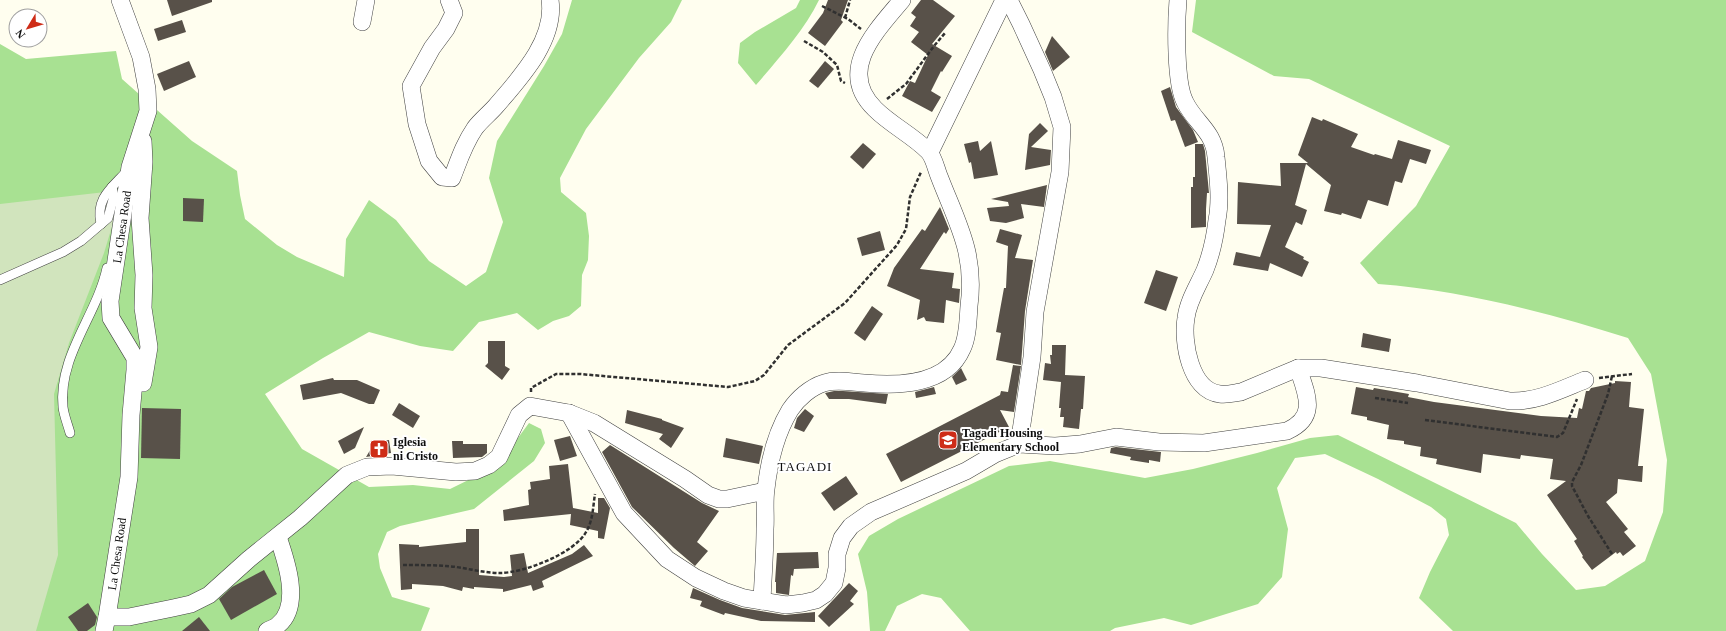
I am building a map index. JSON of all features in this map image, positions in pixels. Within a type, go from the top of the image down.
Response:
[{"type":"street","name":"La Chesa Road","points":[[120,0],[141,57],[147,89],[148,111],[130,167],[110,301],[111,318],[135,358],[135,370],[131,415],[129,477],[105,624],[129,617],[191,604],[209,595],[249,559],[278,537],[347,475],[367,467],[392,466],[456,472],[475,471],[488,465],[499,457],[519,415],[530,406]]},
{"type":"street","points":[[362,22],[366,0]]},
{"type":"street","points":[[449,0],[454,13],[446,29],[432,48],[411,86],[417,124],[429,161],[442,177],[452,178],[464,144],[476,126],[495,107],[528,68],[544,40],[551,9],[550,0]]},
{"type":"street","points":[[762,601],[765,491],[779,431],[792,408],[810,389],[826,382],[839,381],[889,385],[934,377],[945,372],[962,349],[972,290],[969,258],[952,205],[939,177],[930,152],[874,109],[859,86],[859,70],[870,38],[902,0]]},
{"type":"street","points":[[930,152],[1004,0]]},
{"type":"street","points":[[1009,0],[1042,70],[1053,97],[1062,127],[1060,172],[1035,312],[1032,357],[1019,444]]},
{"type":"street","points":[[1178,0],[1179,87],[1184,102],[1208,132],[1213,142],[1216,154],[1218,219],[1212,248],[1205,269],[1193,294],[1186,317],[1184,334],[1189,361],[1196,378],[1207,389],[1218,394],[1240,392],[1298,368],[1321,368],[1334,369],[1510,401],[1521,401],[1538,398],[1585,380]]},
{"type":"street","points":[[131,415],[143,382],[149,347],[143,308],[144,275],[140,218],[144,162],[143,130]]},
{"type":"street","points":[[569,413],[624,513],[667,559],[696,578],[724,591],[744,598],[786,605],[803,604],[816,600],[825,594],[834,584],[837,568],[837,554],[842,538],[851,526],[871,512],[966,471],[995,454],[1019,444],[1055,446],[1080,444],[1116,437],[1159,442],[1204,443],[1287,431],[1298,426],[1303,421],[1307,412],[1304,385],[1298,368]]},
{"type":"street","points":[[530,406],[569,413],[594,423],[708,495],[719,499],[727,499],[765,491]]},
{"type":"street","points":[[267,631],[278,625],[286,616],[291,599],[289,575],[278,537]]},
{"type":"lane","points":[[0,280],[63,252],[81,241],[101,224],[99,215],[100,206],[106,193],[130,167]]},
{"type":"lane","points":[[70,433],[63,407],[63,386],[68,364],[80,335],[100,295],[112,245],[127,195]]},
{"type":"path","points":[[845,18],[850,0]]},
{"type":"path","points":[[822,6],[856,25],[870,38]]},
{"type":"path","points":[[874,109],[906,84],[944,34]]},
{"type":"path","points":[[804,41],[823,52],[837,65],[841,81],[851,86],[859,86]]},
{"type":"path","points":[[530,406],[531,388],[556,374],[580,374],[728,387],[755,381],[764,376],[788,345],[845,303],[897,245],[906,229],[910,197],[930,152]]},
{"type":"path","points":[[1425,420],[1557,437],[1563,433],[1585,380],[1632,374]]},
{"type":"path","points":[[1612,376],[1608,394],[1581,465],[1572,482],[1572,486],[1588,516],[1612,554]]},
{"type":"path","points":[[1375,398],[1408,403]]},
{"type":"path","points":[[403,565],[446,566],[500,573],[515,571],[564,553],[580,542],[587,532],[591,520],[599,470]]},
{"type":"green space","points":[[572,0],[682,0],[671,22],[639,58],[586,129],[560,178],[561,192],[586,213],[589,236],[588,260],[582,275],[581,306],[569,316],[553,321],[538,330],[517,313],[479,322],[453,351],[420,346],[369,332],[323,358],[265,394],[302,449],[369,487],[413,485],[450,489],[497,466],[529,423],[541,429],[545,443],[534,461],[474,509],[400,526],[387,532],[378,554],[380,568],[392,597],[430,608],[421,631],[0,631],[0,44],[26,59],[116,51],[122,79],[192,141],[237,171],[245,219],[277,245],[297,257],[344,277],[346,239],[369,200],[396,220],[429,261],[466,286],[486,272],[503,222],[489,178],[497,141],[544,66],[562,34]]},
{"type":"green space","points":[[800,0],[819,0],[798,34],[756,85],[738,63],[740,43],[755,32],[796,8]]},
{"type":"green space","points":[[1196,0],[1726,0],[1726,631],[1453,631],[1419,598],[1430,572],[1449,535],[1446,519],[1431,507],[1378,479],[1325,454],[1295,458],[1277,488],[1288,529],[1282,577],[1258,604],[1191,625],[1164,618],[1115,628],[1110,631],[970,631],[941,598],[922,594],[897,606],[885,631],[870,631],[867,592],[858,554],[869,536],[898,519],[1009,466],[1050,461],[1145,478],[1193,469],[1310,438],[1338,435],[1516,523],[1542,554],[1576,590],[1605,586],[1645,561],[1663,512],[1667,460],[1651,374],[1628,338],[1567,320],[1473,297],[1441,291],[1378,284],[1360,263],[1416,206],[1450,146],[1309,79],[1274,76],[1192,32]]},
{"type":"green space","points":[[123,190],[104,253],[69,343],[54,394],[58,555],[36,631],[0,631],[0,204]]},
{"type":"building","points":[[167,0],[212,0],[212,2],[172,16]]},
{"type":"building","points":[[828,0],[848,0],[841,20],[843,22],[825,46],[808,33],[823,13]]},
{"type":"building","points":[[921,0],[933,0],[955,16],[932,44],[952,56],[942,72],[941,71],[931,91],[941,97],[932,112],[902,96],[910,81],[915,83],[928,55],[911,42],[919,32],[910,26],[916,17],[911,13]]},
{"type":"building","points":[[182,20],[186,32],[158,41],[154,29]]},
{"type":"building","points":[[1052,36],[1070,57],[1053,71],[1045,52]]},
{"type":"building","points":[[189,61],[196,77],[164,91],[157,74]]},
{"type":"building","points":[[825,61],[834,69],[818,88],[809,81]]},
{"type":"building","points":[[1170,87],[1176,107],[1193,130],[1198,142],[1185,147],[1175,120],[1171,121],[1161,91]]},
{"type":"building","points":[[1312,117],[1322,121],[1323,119],[1358,134],[1351,147],[1374,155],[1392,159],[1398,140],[1431,150],[1426,164],[1410,159],[1402,183],[1395,181],[1388,206],[1368,200],[1361,219],[1342,213],[1341,215],[1324,211],[1331,185],[1306,164],[1295,205],[1307,210],[1302,225],[1296,222],[1285,247],[1304,257],[1303,259],[1309,262],[1302,277],[1270,263],[1268,271],[1233,265],[1236,252],[1260,257],[1271,225],[1237,224],[1238,182],[1281,186],[1280,163],[1308,163],[1298,155]]},
{"type":"building","points":[[1040,123],[1048,131],[1031,147],[1051,150],[1050,165],[1025,170],[1029,134]]},
{"type":"building","points":[[978,141],[980,151],[991,141],[998,175],[974,179],[971,162],[969,163],[964,144]]},
{"type":"building","points":[[863,143],[876,154],[863,169],[850,157]]},
{"type":"building","points":[[1195,144],[1203,144],[1205,151],[1209,193],[1207,193],[1206,227],[1191,228],[1191,187],[1193,187],[1193,177],[1195,177]]},
{"type":"building","points":[[1047,185],[1044,207],[1021,204],[1024,218],[1006,223],[990,221],[987,208],[1009,206],[1008,202],[991,199]]},
{"type":"building","points":[[183,198],[204,199],[203,222],[183,221]]},
{"type":"building","points":[[940,207],[949,229],[946,234],[944,232],[920,269],[954,273],[952,288],[960,289],[959,303],[946,300],[944,323],[926,321],[924,317],[917,320],[920,300],[887,286],[894,268],[922,229],[925,231]]},
{"type":"building","points":[[1000,229],[1022,235],[1015,258],[1033,260],[1025,311],[1021,365],[996,360],[1001,333],[996,332],[1004,288],[1006,288],[1008,246],[996,242]]},
{"type":"building","points":[[880,231],[885,250],[862,256],[857,238]]},
{"type":"building","points":[[1156,270],[1178,277],[1166,311],[1144,303]]},
{"type":"building","points":[[872,306],[883,314],[865,341],[854,333]]},
{"type":"building","points":[[1363,333],[1391,339],[1389,352],[1361,347]]},
{"type":"building","points":[[488,341],[505,341],[505,366],[510,369],[502,380],[485,366],[488,363]]},
{"type":"building","points":[[1052,345],[1066,345],[1065,375],[1085,376],[1083,409],[1081,409],[1079,429],[1063,427],[1064,417],[1060,417],[1061,408],[1059,408],[1061,382],[1043,380],[1045,363],[1051,364],[1050,355],[1052,355]]},
{"type":"building","name":"Tagadi Housing Elementary School","points":[[1013,365],[1021,366],[1014,412],[1000,410],[1009,427],[901,482],[886,454],[1000,395],[1001,391],[1008,392]]},
{"type":"building","points":[[961,368],[967,380],[956,385],[952,377]]},
{"type":"building","points":[[333,378],[334,380],[357,380],[380,390],[374,404],[369,404],[341,393],[303,400],[300,385]]},
{"type":"building","points":[[1615,381],[1631,382],[1629,407],[1644,409],[1638,466],[1643,466],[1642,482],[1618,479],[1617,493],[1606,502],[1628,529],[1624,532],[1636,546],[1623,556],[1620,552],[1617,554],[1616,552],[1592,570],[1582,557],[1583,556],[1574,541],[1577,539],[1547,495],[1566,481],[1550,479],[1553,459],[1521,455],[1520,459],[1483,454],[1481,473],[1436,464],[1437,459],[1420,456],[1421,447],[1404,444],[1404,441],[1387,439],[1389,425],[1367,420],[1367,417],[1351,414],[1356,387],[1373,390],[1374,388],[1409,394],[1408,397],[1434,402],[1541,416],[1577,418],[1579,408],[1582,409],[1586,391],[1589,391],[1591,388],[1615,383]]},
{"type":"building","points":[[934,387],[936,394],[916,398],[915,392]]},
{"type":"building","points":[[834,391],[888,394],[886,404],[849,399],[829,399],[825,393]]},
{"type":"building","points":[[399,403],[420,416],[413,428],[392,415]]},
{"type":"building","points":[[142,408],[181,409],[180,459],[141,458]]},
{"type":"building","points":[[805,409],[814,416],[804,432],[794,428],[797,418]]},
{"type":"building","points":[[627,410],[662,419],[684,428],[671,448],[659,439],[663,434],[625,423]]},
{"type":"building","points":[[364,427],[355,448],[344,454],[338,441]]},
{"type":"building","points":[[570,436],[577,456],[560,461],[554,440]]},
{"type":"building","points":[[726,438],[763,446],[759,464],[723,457]]},
{"type":"building","name":"Iglesia ni Cristo","points":[[389,440],[391,453],[366,457],[375,442]]},
{"type":"building","points":[[452,441],[463,441],[463,444],[487,444],[487,453],[482,457],[453,458]]},
{"type":"building","points":[[610,445],[702,503],[719,511],[697,542],[708,551],[695,566],[674,548],[632,507],[602,452]]},
{"type":"building","points":[[1116,447],[1161,452],[1160,462],[1149,460],[1149,463],[1130,460],[1131,457],[1110,453],[1111,448]]},
{"type":"building","points":[[568,464],[573,508],[598,513],[598,498],[604,498],[610,508],[604,539],[598,538],[598,531],[570,525],[571,514],[504,521],[503,510],[529,505],[528,490],[531,489],[530,482],[550,479],[549,466]]},
{"type":"building","points":[[846,476],[858,494],[834,511],[821,493]]},
{"type":"building","points":[[466,529],[479,529],[479,575],[504,577],[512,576],[510,555],[524,553],[528,573],[572,554],[584,545],[593,556],[542,581],[544,587],[533,591],[531,585],[503,592],[503,589],[474,587],[474,589],[463,587],[462,591],[443,586],[412,584],[412,589],[401,590],[399,544],[419,545],[419,547],[466,542]]},
{"type":"building","points":[[818,552],[819,568],[794,569],[793,576],[791,575],[789,595],[776,593],[775,582],[777,553]]},
{"type":"building","points":[[264,570],[277,594],[231,620],[219,599],[232,587]]},
{"type":"building","points":[[849,583],[858,591],[850,601],[854,604],[829,627],[818,616]]},
{"type":"building","points":[[693,588],[742,608],[785,615],[815,612],[815,622],[761,621],[725,613],[724,615],[700,606],[702,601],[690,598]]},
{"type":"building","points":[[88,603],[97,617],[95,625],[87,631],[78,631],[68,617]]},
{"type":"building","points":[[199,617],[210,631],[182,631]]},
{"type":"place","name":"Tagadi Housing Elementary School","points":[[948,440]]},
{"type":"place","name":"Iglesia ni Cristo","points":[[379,449]]},
{"type":"district","name":"TAGADI","points":[[805,466]]}]
